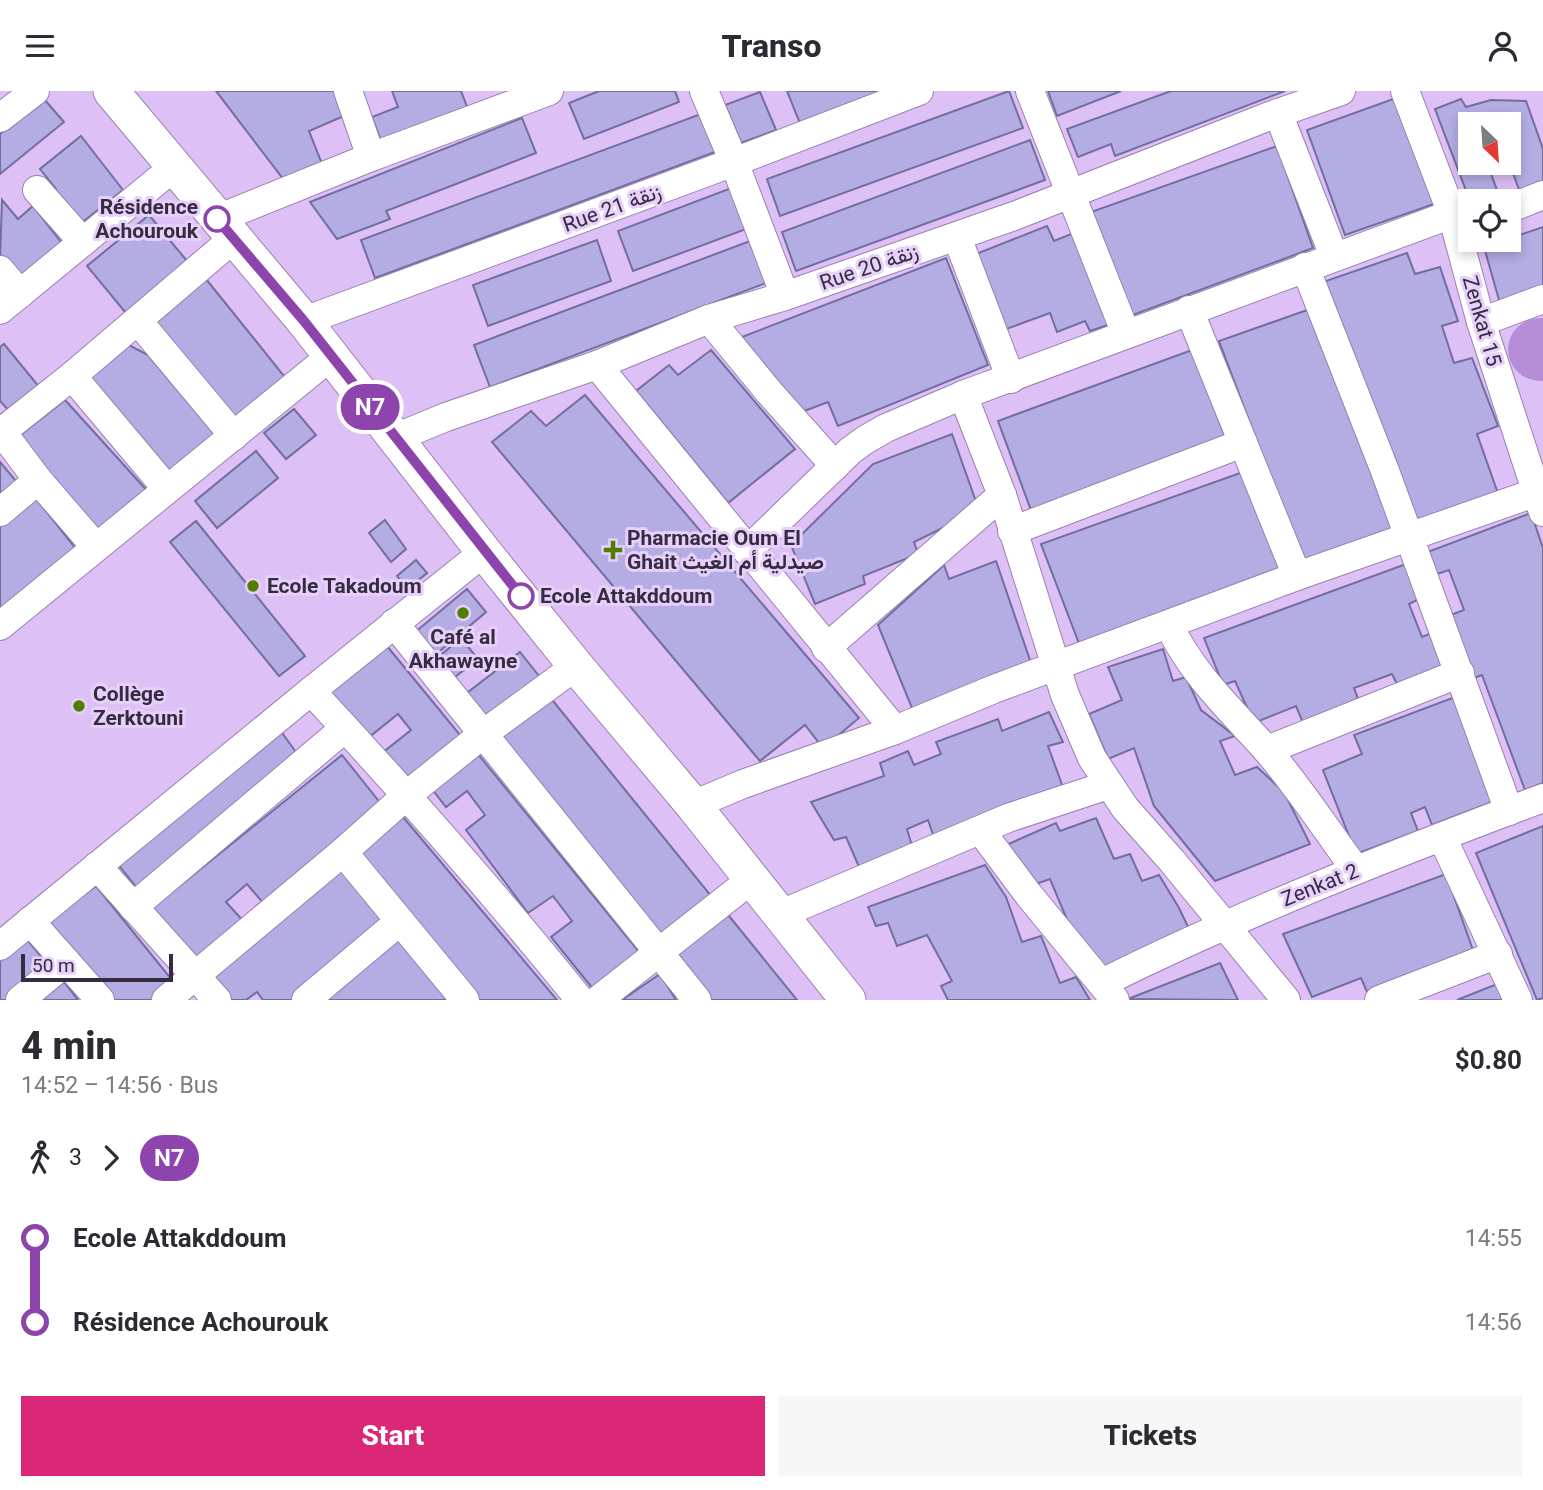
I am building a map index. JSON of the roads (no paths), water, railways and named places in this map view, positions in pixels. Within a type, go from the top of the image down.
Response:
[{"type":"main road","points":[[116,93],[225,229],[304,321],[484,552],[694,805],[848,1000]]},
{"type":"street","points":[[0,118],[35,91]]},
{"type":"street","points":[[348,91],[371,157]]},
{"type":"street","points":[[94,546],[1,432],[138,321],[225,229],[486,102],[549,91]]},
{"type":"street","points":[[704,91],[785,296]]},
{"type":"street","name":"Rue 21 زنقة","points":[[304,321],[919,91]]},
{"type":"street","points":[[1030,91],[1126,334]]},
{"type":"street","name":"Rue 20 زنقة","points":[[395,438],[446,417],[597,365],[709,319],[957,237],[1341,91]]},
{"type":"street","name":"Zenkat 15","points":[[1405,91],[1458,221]]},
{"type":"street","points":[[1278,113],[1334,256]]},
{"type":"street","points":[[0,270],[10,302],[174,167]]},
{"type":"street","points":[[37,190],[83,242]]},
{"type":"street","points":[[1521,204],[1543,195]]},
{"type":"street","points":[[747,551],[835,466],[865,440],[887,428],[963,395],[1334,256],[1458,223]]},
{"type":"street","points":[[957,237],[1011,379]]},
{"type":"street","name":"Zenkat 15","points":[[1465,252],[1481,322],[1541,498]]},
{"type":"street","points":[[1305,267],[1409,536],[1509,811]]},
{"type":"street","points":[[1481,322],[1543,299]]},
{"type":"street","points":[[1189,310],[1297,576]]},
{"type":"street","points":[[709,319],[835,466]]},
{"type":"street","points":[[138,321],[234,436]]},
{"type":"street","points":[[0,626],[94,546],[331,356]]},
{"type":"street","points":[[597,365],[895,730]]},
{"type":"street","points":[[72,376],[167,489]]},
{"type":"street","points":[[963,395],[1002,495],[1055,667],[1076,725],[1108,785],[1286,1000]]},
{"type":"street","points":[[1012,531],[1243,443]]},
{"type":"street","points":[[0,512],[38,480]]},
{"type":"street","points":[[826,647],[1002,495]]},
{"type":"street","points":[[694,805],[743,784],[895,730],[994,689],[1297,576],[1409,536],[1541,498]]},
{"type":"street","points":[[0,946],[484,552]]},
{"type":"street","points":[[394,623],[697,1000]]},
{"type":"street","points":[[1169,625],[1185,656],[1267,750],[1356,870]]},
{"type":"street","points":[[166,1000],[407,795],[483,734],[576,666]]},
{"type":"street","points":[[1267,750],[1460,673]]},
{"type":"street","points":[[311,691],[407,795],[580,1000]]},
{"type":"street","points":[[133,907],[345,728]]},
{"type":"street","points":[[781,914],[1008,818],[1108,785]]},
{"type":"street","name":"Zenkat 2","points":[[1109,992],[1171,949],[1356,870],[1543,798]]},
{"type":"street","points":[[981,831],[1028,894],[1109,992]]},
{"type":"street","points":[[1443,837],[1518,1000]]},
{"type":"street","points":[[343,852],[462,999]]},
{"type":"street","points":[[97,866],[217,1000]]},
{"type":"street","points":[[598,1000],[752,879]]},
{"type":"street","points":[[30,921],[100,1000]]},
{"type":"street","points":[[306,1000],[400,921]]},
{"type":"street","points":[[1379,1000],[1498,954]]},
{"type":"street","points":[[20,1000],[66,962]]},
{"type":"place","name":"Résidence Achourouk","points":[[217,219]]},
{"type":"place","name":"Pharmacie Oum El Ghait صيدلية أم الغيث","points":[[613,550]]},
{"type":"place","name":"Ecole Takadoum","points":[[253,586]]},
{"type":"place","name":"Ecole Attakddoum","points":[[521,596]]},
{"type":"place","name":"Café al Akhawayne","points":[[463,613]]},
{"type":"place","name":"Collège Zerktouni","points":[[79,706]]}]
